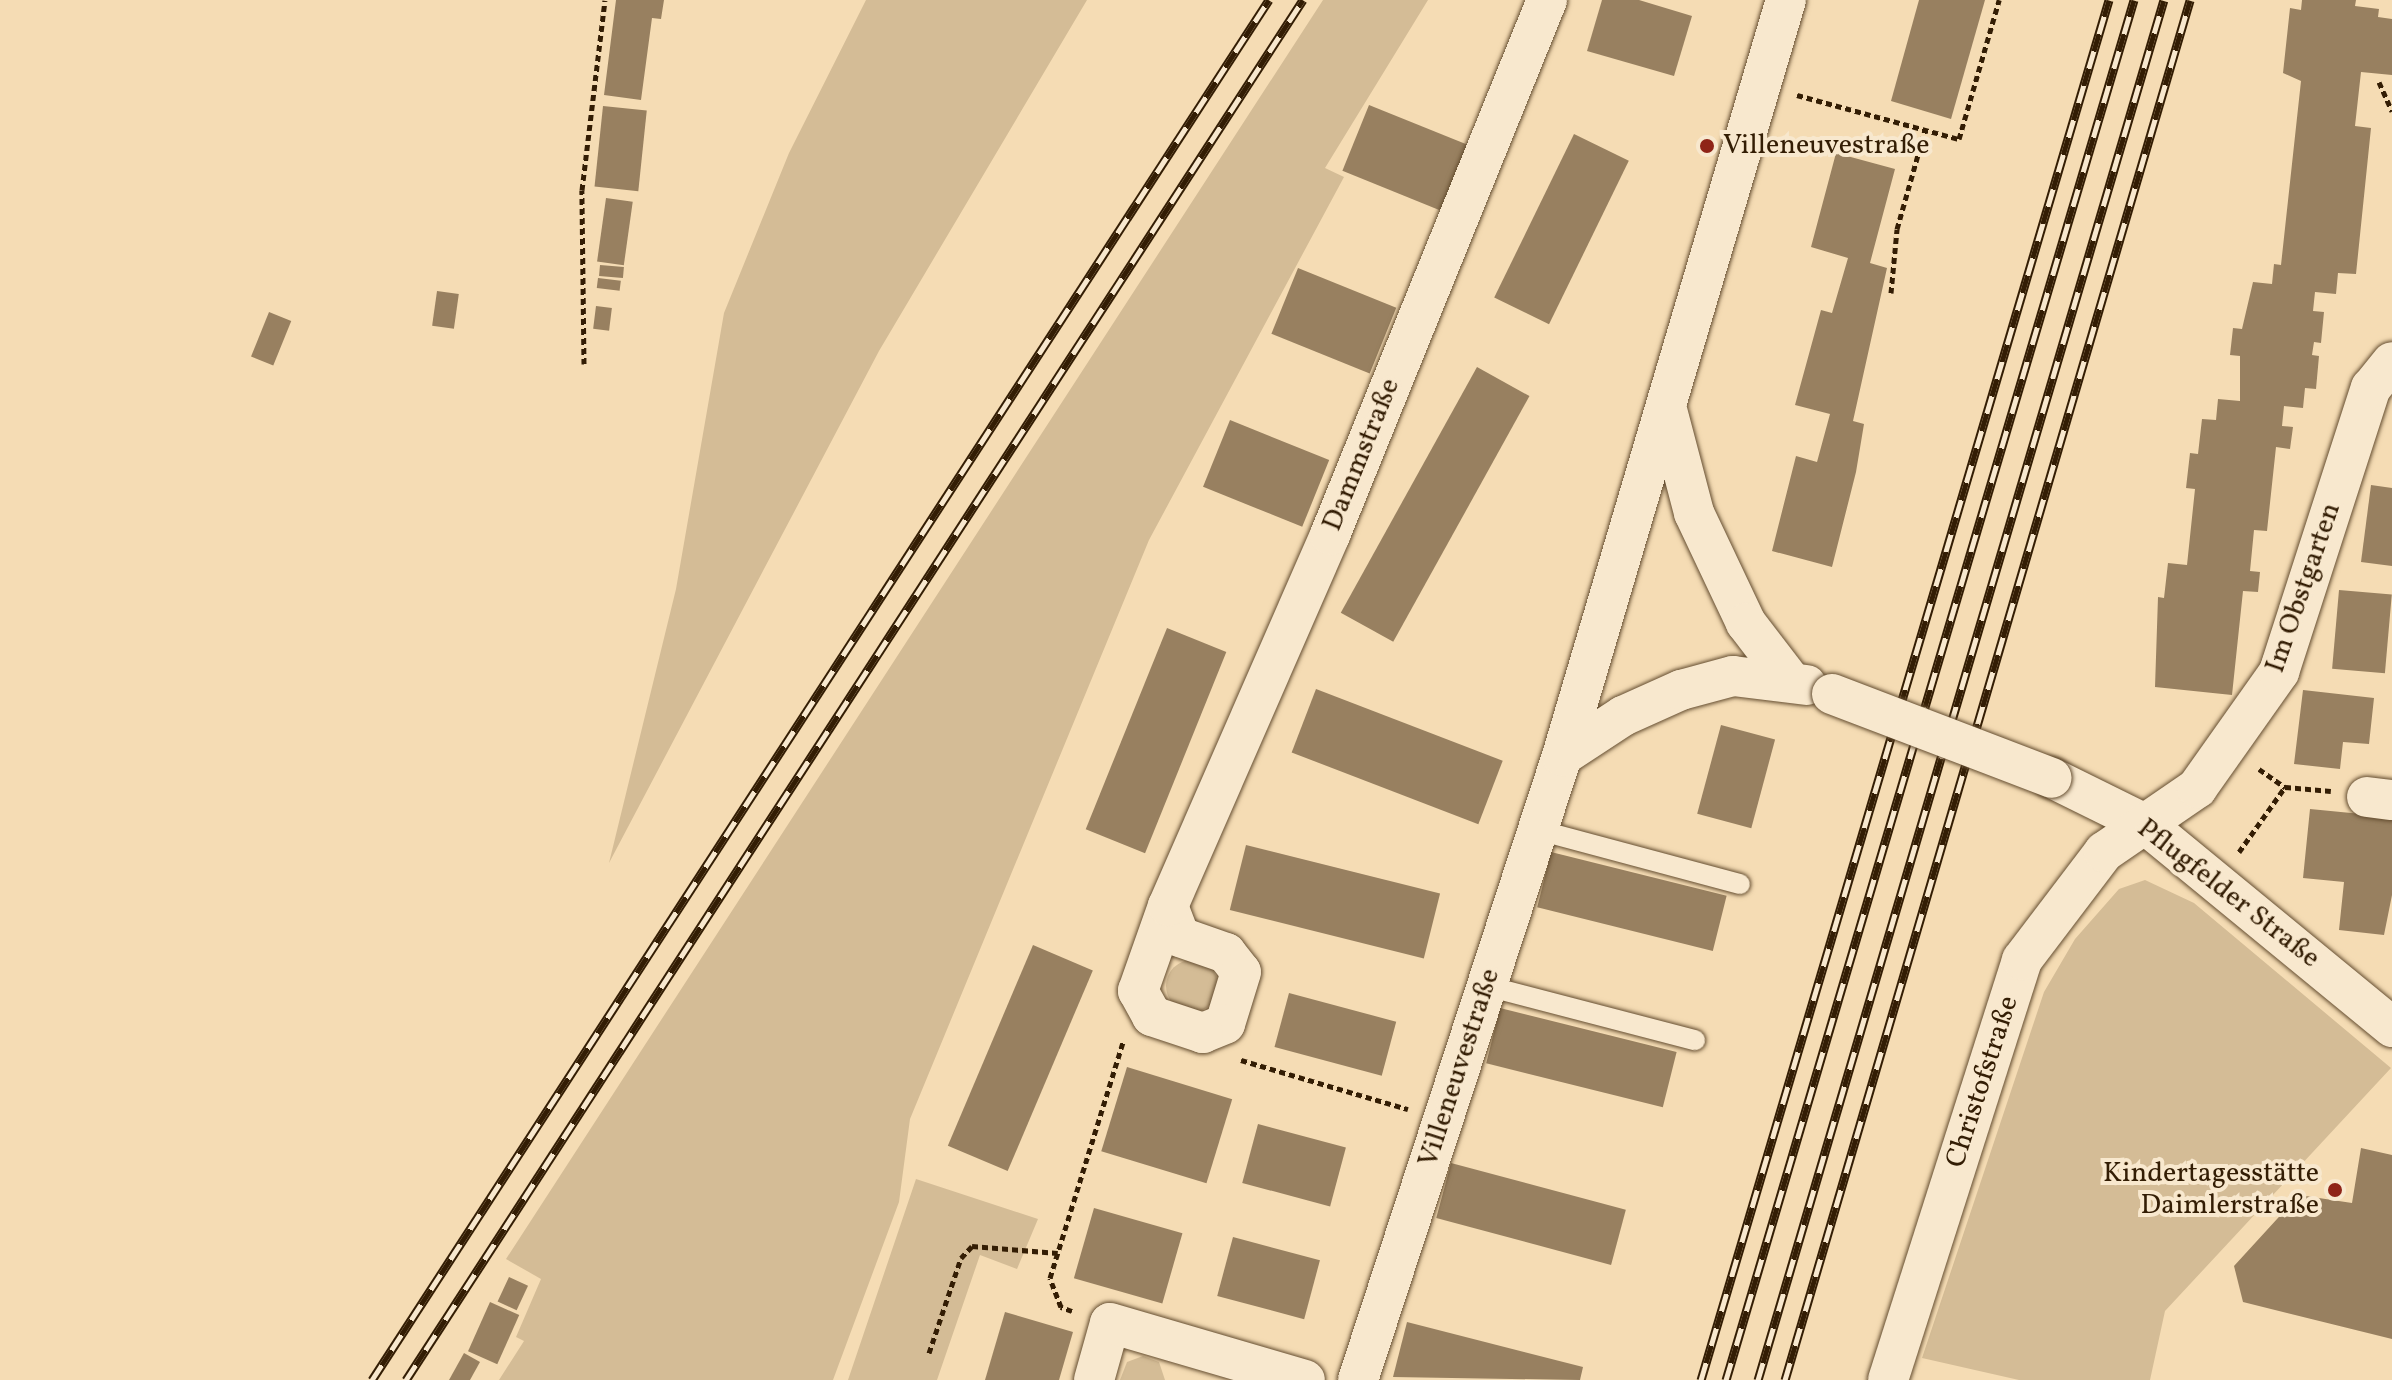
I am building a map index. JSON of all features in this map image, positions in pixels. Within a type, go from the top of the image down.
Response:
[{"type":"street","name":"Dammstraße","points":[[1138,991],[1168,906],[1330,535],[1547,0]]},
{"type":"street","name":"Villeneuvestraße","points":[[1358,1380],[1562,756],[1786,0]]},
{"type":"street","name":"Im Obstgarten","points":[[2145,824],[2197,788],[2229,748],[2279,672],[2371,388],[2392,362]]},
{"type":"street","points":[[1666,406],[1694,513],[1746,623],[1789,679]]},
{"type":"street","points":[[1562,756],[1623,716],[1681,690],[1733,676],[1789,679]]},
{"type":"street","name":"Pflugfelder Straße","points":[[1789,679],[2052,778],[2145,824],[2392,1027]]},
{"type":"street","name":"Christofstraße","points":[[1888,1380],[2022,960],[2104,852],[2145,824]]},
{"type":"street","points":[[1138,991],[1152,1016],[1203,1033],[1225,1024],[1241,972],[1226,953],[1180,937],[1168,906]]},
{"type":"street","points":[[1094,1380],[1110,1323],[1305,1380]]},
{"type":"lane","points":[[1538,830],[1740,884]]},
{"type":"lane","points":[[1487,986],[1695,1040]]},
{"type":"path","points":[[584,364],[582,190],[605,0]]},
{"type":"path","points":[[1761,85],[1959,139],[1999,0]]},
{"type":"path","points":[[2379,82],[2392,111]]},
{"type":"path","points":[[1891,293],[1897,229],[1925,130]]},
{"type":"path","points":[[2229,748],[2285,787],[2379,798]]},
{"type":"path","points":[[2218,882],[2285,787]]},
{"type":"path","points":[[1110,1323],[1061,1307],[1050,1278],[1138,991]]},
{"type":"path","points":[[1203,1033],[1224,1055],[1443,1119]]},
{"type":"path","points":[[929,1353],[961,1258],[972,1246],[1058,1253]]},
{"type":"shaded area","points":[[866,0],[1087,0],[879,351],[609,863],[676,589],[724,313],[789,153]]},
{"type":"shaded area","points":[[1323,0],[1428,0],[1325,168],[1344,177],[1149,540],[910,1119],[899,1202],[833,1380],[499,1380],[524,1341],[516,1337],[541,1279],[506,1259]]},
{"type":"shaded area","points":[[2145,880],[2194,903],[2391,1068],[2165,1311],[2150,1380],[2019,1380],[1922,1358],[2044,992],[2075,939],[2119,889]]},
{"type":"shaded area","points":[[1192,960],[1210,968],[1218,986],[1210,1004],[1192,1012],[1174,1004],[1166,986],[1174,968]]},
{"type":"shaded area","points":[[916,1179],[1038,1219],[1017,1269],[980,1255],[937,1380],[848,1380]]},
{"type":"shaded area","points":[[1143,1356],[1159,1362],[1165,1380],[1120,1380],[1127,1362]]},
{"type":"building","points":[[616,0],[664,0],[661,19],[652,18],[641,100],[604,95]]},
{"type":"building","points":[[1602,0],[1639,0],[1692,16],[1674,76],[1587,51]]},
{"type":"building","points":[[1919,0],[1985,0],[1951,119],[1891,101]]},
{"type":"building","points":[[2302,0],[2356,0],[2355,6],[2379,9],[2378,17],[2392,19],[2392,75],[2361,72],[2355,126],[2371,128],[2356,274],[2338,273],[2336,294],[2315,292],[2313,311],[2324,312],[2321,343],[2314,342],[2312,355],[2319,356],[2316,389],[2305,388],[2303,408],[2284,406],[2282,426],[2293,427],[2290,449],[2276,447],[2267,531],[2254,530],[2250,571],[2260,572],[2258,592],[2243,591],[2232,695],[2155,687],[2158,597],[2164,598],[2168,563],[2187,565],[2195,489],[2186,488],[2190,453],[2198,454],[2202,419],[2216,420],[2218,399],[2240,401],[2240,356],[2230,355],[2233,328],[2242,329],[2253,282],[2272,284],[2274,264],[2281,265],[2301,81],[2283,73],[2290,8],[2301,10]]},
{"type":"building","points":[[1369,105],[1468,145],[1442,211],[1342,171]]},
{"type":"building","points":[[603,106],[647,111],[638,191],[595,187]]},
{"type":"building","points":[[1574,134],[1629,161],[1549,324],[1494,298]]},
{"type":"building","points":[[1836,153],[1895,169],[1870,263],[1887,268],[1853,421],[1864,424],[1856,472],[1832,567],[1772,551],[1796,456],[1817,462],[1830,414],[1795,405],[1821,310],[1832,313],[1848,258],[1811,247]]},
{"type":"building","points":[[606,198],[633,202],[624,265],[597,261]]},
{"type":"building","points":[[600,265],[624,267],[623,278],[599,276]]},
{"type":"building","points":[[1298,268],[1396,308],[1370,374],[1271,334]]},
{"type":"building","points":[[598,278],[621,281],[620,291],[597,288]]},
{"type":"building","points":[[437,291],[459,294],[454,329],[432,326]]},
{"type":"building","points":[[596,306],[612,308],[609,331],[593,329]]},
{"type":"building","points":[[269,312],[291,321],[273,365],[251,357]]},
{"type":"building","points":[[1477,367],[1529,396],[1393,642],[1341,613]]},
{"type":"building","points":[[1230,420],[1329,460],[1302,527],[1203,487]]},
{"type":"building","points":[[2371,485],[2392,488],[2392,566],[2361,562]]},
{"type":"building","points":[[2339,590],[2392,595],[2385,673],[2332,669]]},
{"type":"building","points":[[1167,628],[1226,652],[1145,853],[1086,829]]},
{"type":"building","points":[[1316,689],[1503,761],[1478,824],[1292,752]]},
{"type":"building","points":[[2303,690],[2374,698],[2369,744],[2343,742],[2340,769],[2294,764]]},
{"type":"building","points":[[1721,725],[1775,739],[1751,828],[1697,814]]},
{"type":"building","points":[[2310,809],[2392,817],[2392,895],[2384,935],[2339,930],[2344,882],[2303,878]]},
{"type":"building","points":[[1246,845],[1440,893],[1424,958],[1230,910]]},
{"type":"building","points":[[1551,852],[1727,896],[1713,951],[1537,907]]},
{"type":"building","points":[[1033,945],[1093,970],[1008,1171],[948,1146]]},
{"type":"building","points":[[1289,993],[1396,1022],[1382,1076],[1275,1047]]},
{"type":"building","points":[[1500,1008],[1677,1052],[1663,1107],[1486,1063]]},
{"type":"building","points":[[1127,1067],[1232,1099],[1206,1183],[1101,1151]]},
{"type":"building","points":[[1258,1124],[1346,1148],[1330,1206],[1242,1183]]},
{"type":"building","points":[[2361,1148],[2392,1155],[2392,1339],[2243,1302],[2234,1266],[2299,1195],[2352,1203]]},
{"type":"building","points":[[1451,1163],[1626,1210],[1611,1265],[1436,1218]]},
{"type":"building","points":[[1094,1208],[1182,1233],[1162,1304],[1074,1278]]},
{"type":"building","points":[[1233,1237],[1320,1260],[1304,1319],[1217,1296]]},
{"type":"building","points":[[509,1277],[528,1286],[517,1310],[498,1301]]},
{"type":"building","points":[[490,1302],[519,1315],[497,1364],[468,1351]]},
{"type":"building","points":[[1005,1312],[1073,1332],[1059,1380],[985,1380]]},
{"type":"building","points":[[1407,1322],[1583,1367],[1580,1380],[1393,1377]]},
{"type":"building","points":[[464,1353],[480,1362],[470,1380],[449,1380]]},
{"type":"railway","points":[[372,1380],[1269,0]]},
{"type":"railway","points":[[406,1380],[1303,0]]},
{"type":"railway","points":[[1701,1380],[2109,0]]},
{"type":"railway","points":[[1726,1380],[2134,0]]},
{"type":"railway","points":[[1758,1380],[2164,0]]},
{"type":"railway","points":[[1785,1380],[2190,0]]},
{"type":"place","name":"Villeneuvestraße","points":[[1707,146]]},
{"type":"place","name":"Kindertagesstätte Daimlerstraße","points":[[2335,1190]]}]
